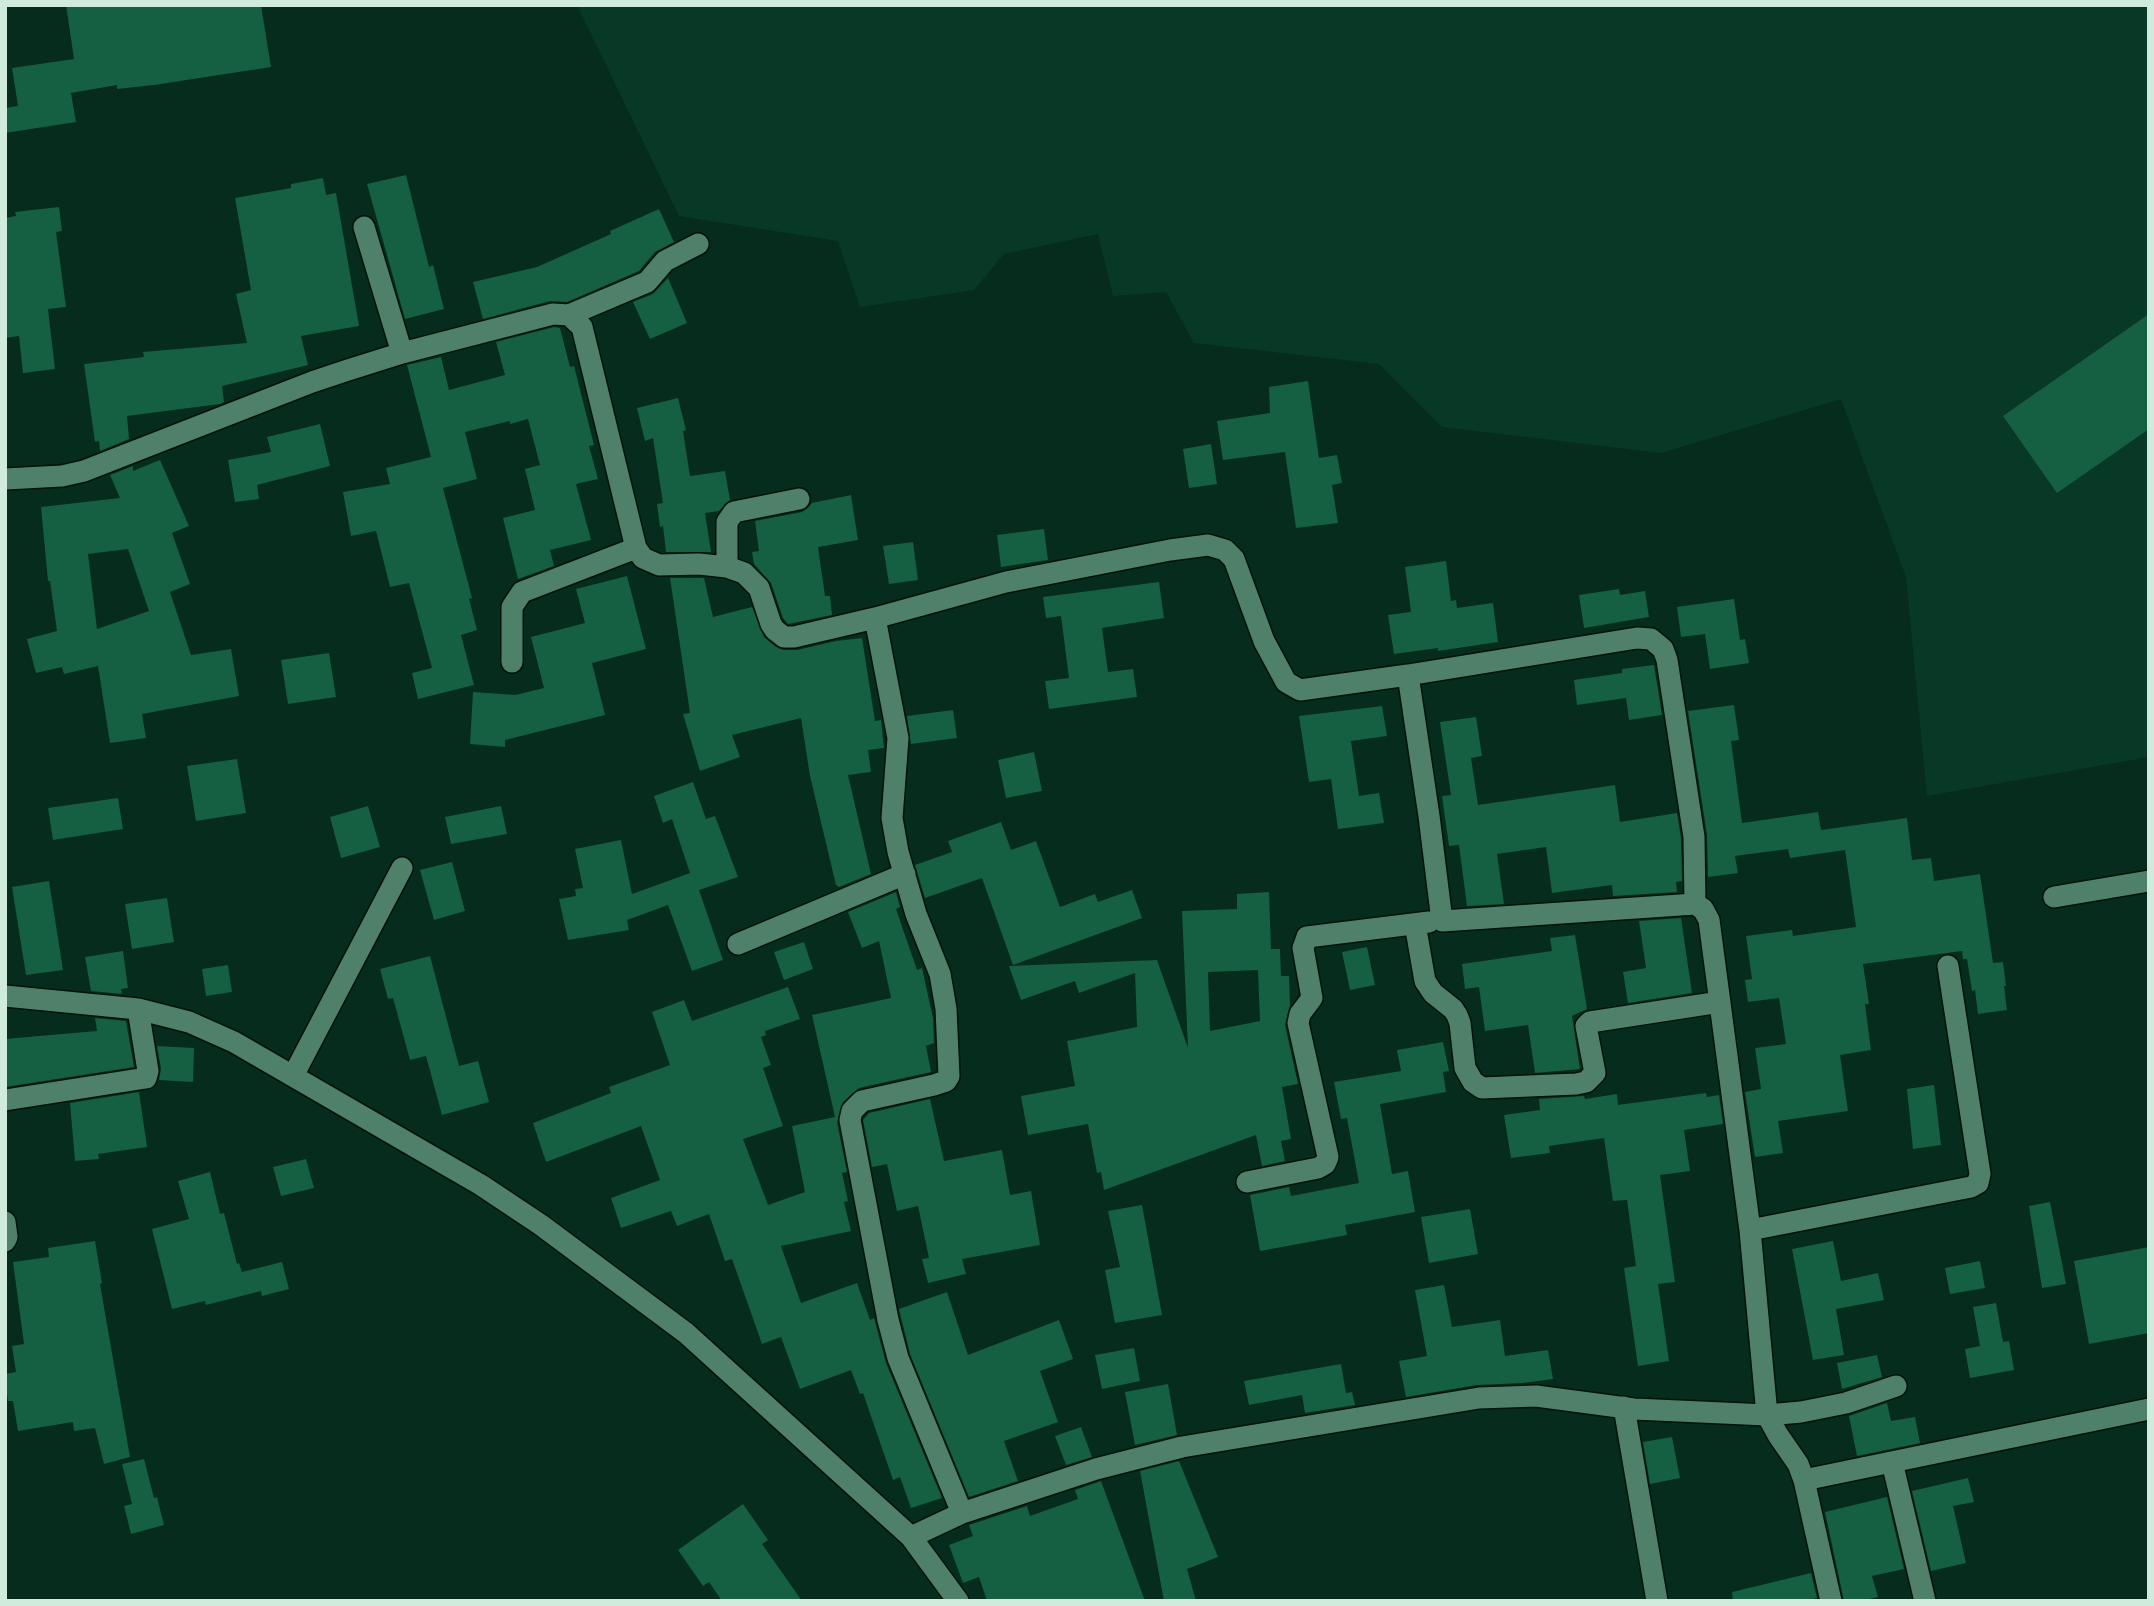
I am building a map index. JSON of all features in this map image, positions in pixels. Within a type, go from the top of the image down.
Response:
[{"type":"street","points":[[364,227],[402,353]]},
{"type":"street","points":[[5,479],[62,476],[84,471],[312,382],[402,353],[553,314],[569,315],[647,282],[665,261],[698,244]]},
{"type":"street","points":[[569,315],[582,327],[636,548],[643,558],[659,565],[699,564],[727,567],[744,573],[753,580],[762,596],[771,624],[784,637],[875,618],[1006,582],[1208,545],[1224,550],[1234,559],[1264,641],[1286,682],[1300,690],[1637,638],[1651,639],[1663,649],[1667,660],[1694,837],[1695,904]]},
{"type":"street","points":[[727,567],[727,522],[734,512],[799,499]]},
{"type":"street","points":[[512,662],[512,607],[522,592],[636,548]]},
{"type":"street","points":[[875,618],[898,738],[892,818],[916,914],[940,974],[946,1009],[949,1076],[946,1081],[934,1085],[862,1101],[852,1111],[850,1120],[888,1320],[898,1358],[962,1513]]},
{"type":"street","points":[[1408,675],[1442,921]]},
{"type":"street","points":[[293,1076],[402,868]]},
{"type":"street","points":[[738,944],[905,874]]},
{"type":"street","points":[[2054,897],[2149,881]]},
{"type":"street","points":[[1247,1182],[1318,1168],[1325,1164],[1328,1157],[1298,1023],[1300,1014],[1312,998],[1303,948],[1307,937],[1442,921],[1695,904],[1703,909],[1709,920],[1751,1230],[1768,1415],[1778,1436],[1798,1464],[1804,1480],[1831,1601]]},
{"type":"street","points":[[1415,924],[1425,981],[1433,993],[1457,1015],[1465,1068],[1473,1082],[1482,1088],[1586,1082],[1595,1073],[1586,1026],[1590,1022],[1720,1002]]},
{"type":"street","points":[[1751,1230],[1971,1187],[1978,1183],[1980,1174],[1948,966]]},
{"type":"street","points":[[5,996],[138,1009],[189,1022],[234,1042],[481,1185],[615,1278],[686,1333],[911,1537],[958,1601]]},
{"type":"street","points":[[5,1100],[146,1078],[148,1071],[138,1009]]},
{"type":"street","points":[[5,1222],[5,1241]]},
{"type":"street","points":[[911,1537],[962,1513],[1096,1469],[1182,1447],[1479,1398],[1536,1396],[1624,1407],[1768,1415],[1846,1403],[1896,1386]]},
{"type":"street","points":[[1624,1407],[1657,1601]]},
{"type":"street","points":[[1804,1480],[2149,1409]]},
{"type":"street","points":[[1892,1462],[1925,1601]]},
{"type":"shaded area","points":[[577,5],[2149,5],[2149,757],[1927,796],[1906,577],[1841,399],[1661,453],[1442,427],[1379,364],[1194,343],[1166,292],[1113,296],[1098,234],[1004,254],[974,290],[860,307],[838,241],[679,216]]},
{"type":"building","points":[[66,5],[261,5],[271,67],[154,85],[117,89],[117,85],[71,93],[76,122],[5,133],[5,108],[18,106],[12,68],[74,59]]},
{"type":"building","points":[[406,175],[429,267],[433,265],[444,309],[405,319],[367,184]]},
{"type":"building","points":[[323,178],[326,195],[336,193],[359,326],[301,336],[308,365],[222,386],[224,402],[220,404],[127,416],[129,439],[100,451],[99,441],[95,442],[84,364],[144,357],[143,352],[247,343],[236,294],[251,290],[235,198],[291,188],[291,184]]},
{"type":"building","points":[[59,207],[62,231],[56,232],[66,307],[48,309],[55,369],[23,373],[19,336],[5,338],[5,218],[16,216],[15,212]]},
{"type":"building","points":[[659,209],[674,242],[655,252],[639,271],[567,302],[550,301],[483,319],[473,282],[537,267]]},
{"type":"building","points":[[668,278],[687,323],[650,339],[633,302],[653,294]]},
{"type":"building","points":[[2149,314],[2149,429],[2057,493],[2003,416]]},
{"type":"building","points":[[554,327],[560,328],[570,367],[574,366],[594,445],[589,446],[598,479],[576,484],[591,540],[550,550],[554,566],[518,579],[503,518],[535,510],[525,469],[540,465],[528,419],[465,432],[477,479],[443,488],[472,598],[469,599],[477,630],[461,635],[474,685],[418,699],[412,673],[432,668],[409,583],[390,587],[376,531],[351,536],[343,492],[390,484],[386,468],[431,457],[407,365],[441,357],[449,390],[505,375],[496,342]]},
{"type":"building","points":[[1308,381],[1319,458],[1337,455],[1342,483],[1332,485],[1338,523],[1296,528],[1285,452],[1223,460],[1217,421],[1270,413],[1269,387]]},
{"type":"building","points":[[678,398],[686,430],[683,431],[690,476],[725,471],[730,500],[719,511],[705,513],[711,552],[666,552],[663,526],[660,527],[657,504],[663,503],[653,438],[645,441],[637,408]]},
{"type":"building","points":[[320,424],[330,466],[257,485],[259,499],[235,502],[228,460],[271,452],[267,437]]},
{"type":"building","points":[[1211,444],[1217,484],[1189,488],[1183,449]]},
{"type":"building","points":[[160,460],[189,526],[172,533],[190,584],[170,592],[191,655],[231,649],[239,696],[142,714],[146,738],[110,743],[98,666],[64,674],[62,667],[36,673],[27,639],[57,631],[48,581],[41,507],[120,498],[110,475],[133,466],[133,471]],"holes":[[[128,549],[149,611],[97,629],[88,554]]]},
{"type":"building","points":[[851,495],[858,540],[818,547],[825,596],[830,596],[832,615],[788,624],[783,618],[771,583],[754,564],[752,552],[759,551],[755,521],[802,512],[812,503]]},
{"type":"building","points":[[1044,529],[1048,560],[1001,567],[997,535]]},
{"type":"building","points":[[913,542],[918,580],[889,584],[883,546]]},
{"type":"building","points":[[1446,561],[1451,601],[1456,600],[1457,608],[1493,603],[1498,642],[1394,654],[1388,615],[1411,612],[1405,567]]},
{"type":"building","points":[[627,576],[646,649],[592,663],[605,715],[505,740],[505,747],[470,744],[473,692],[515,695],[544,688],[531,637],[585,623],[576,589]]},
{"type":"building","points":[[670,578],[704,578],[713,617],[752,607],[764,637],[783,650],[797,650],[862,638],[875,721],[881,720],[884,748],[868,750],[871,772],[848,775],[871,874],[839,887],[836,885],[810,776],[801,718],[732,735],[740,757],[700,771],[683,714],[690,713]]},
{"type":"building","points":[[1159,582],[1164,618],[1102,628],[1108,672],[1133,669],[1137,697],[1049,709],[1045,681],[1069,678],[1061,616],[1046,618],[1043,597]]},
{"type":"building","points":[[1619,589],[1620,595],[1645,591],[1649,617],[1584,628],[1579,595]]},
{"type":"building","points":[[1734,599],[1740,640],[1745,639],[1749,663],[1710,669],[1705,634],[1681,637],[1677,607]]},
{"type":"building","points":[[329,653],[336,697],[288,704],[281,660]]},
{"type":"building","points":[[1654,665],[1662,715],[1629,720],[1626,698],[1577,705],[1574,680]]},
{"type":"building","points":[[1734,705],[1739,740],[1731,741],[1742,823],[1818,812],[1821,830],[1907,818],[1912,860],[1931,858],[1934,881],[1980,874],[1993,963],[2003,962],[2006,986],[2007,1010],[1978,1014],[1975,990],[1972,991],[1967,959],[1963,959],[1962,951],[1863,964],[1869,1004],[1865,1004],[1871,1050],[1840,1055],[1848,1111],[1778,1121],[1783,1153],[1755,1157],[1745,1092],[1761,1089],[1755,1048],[1786,1044],[1779,998],[1748,1002],[1745,980],[1752,979],[1746,936],[1792,930],[1793,936],[1856,927],[1845,850],[1790,858],[1788,849],[1735,856],[1738,873],[1708,877],[1707,835],[1688,711]]},
{"type":"building","points":[[1382,706],[1387,736],[1351,741],[1359,796],[1379,793],[1384,823],[1338,829],[1331,779],[1309,782],[1299,716]]},
{"type":"building","points":[[953,710],[957,738],[911,744],[907,716]]},
{"type":"building","points":[[1476,717],[1482,756],[1471,758],[1478,805],[1615,785],[1620,822],[1677,813],[1681,838],[1682,881],[1676,882],[1677,892],[1613,896],[1612,885],[1552,893],[1546,847],[1497,854],[1504,904],[1467,906],[1459,845],[1449,846],[1442,796],[1451,795],[1440,722]]},
{"type":"building","points":[[1034,752],[1042,791],[1006,798],[998,760]]},
{"type":"building","points":[[237,759],[246,813],[196,821],[187,766]]},
{"type":"building","points":[[693,782],[706,819],[715,816],[738,877],[699,890],[723,960],[692,971],[668,905],[627,920],[629,930],[568,940],[559,899],[576,896],[575,889],[583,888],[575,849],[621,840],[632,894],[690,873],[672,819],[663,823],[654,796]]},
{"type":"building","points":[[118,798],[123,829],[53,840],[48,808]]},
{"type":"building","points":[[368,806],[380,847],[341,858],[330,817]]},
{"type":"building","points":[[501,806],[507,834],[451,844],[445,817]]},
{"type":"building","points":[[1001,822],[1011,850],[1036,841],[1060,907],[1095,894],[1098,902],[1132,890],[1142,918],[1013,965],[982,878],[925,898],[915,865],[952,852],[948,841]]},
{"type":"building","points":[[452,862],[465,911],[434,920],[420,870]]},
{"type":"building","points":[[49,881],[63,970],[26,975],[12,887]]},
{"type":"building","points":[[896,892],[900,907],[896,909],[917,970],[922,968],[933,1018],[934,1043],[926,1046],[931,1072],[859,1088],[843,1102],[837,1122],[847,1172],[842,1173],[848,1201],[844,1202],[851,1231],[781,1246],[801,1303],[857,1283],[870,1320],[874,1318],[886,1363],[942,1498],[911,1508],[900,1477],[893,1480],[863,1393],[860,1394],[851,1370],[800,1389],[781,1337],[762,1344],[732,1259],[725,1261],[709,1214],[677,1226],[671,1211],[621,1228],[611,1198],[660,1180],[641,1126],[546,1162],[533,1123],[611,1093],[609,1087],[670,1065],[652,1012],[684,1000],[692,1021],[788,987],[800,1019],[765,1031],[766,1035],[761,1037],[771,1065],[763,1068],[783,1126],[743,1139],[768,1205],[805,1192],[792,1126],[835,1117],[812,1015],[891,998],[879,941],[862,948],[848,912]]},
{"type":"building","points":[[1269,892],[1271,949],[1280,949],[1281,976],[1289,976],[1290,1005],[1285,1025],[1298,1084],[1282,1087],[1291,1139],[1281,1141],[1285,1161],[1262,1166],[1256,1135],[1104,1190],[1101,1172],[1097,1173],[1088,1124],[1028,1135],[1021,1096],[1075,1086],[1067,1041],[1137,1027],[1135,973],[1079,993],[1075,981],[1021,1000],[1009,966],[1157,960],[1188,1048],[1182,911],[1237,909],[1237,894]],"holes":[[[1258,970],[1260,1021],[1210,1031],[1208,972]]]},
{"type":"building","points":[[167,898],[174,942],[132,949],[125,904]]},
{"type":"building","points":[[1681,918],[1692,993],[1628,1003],[1623,972],[1646,968],[1639,921]]},
{"type":"building","points":[[1575,935],[1587,1009],[1572,1016],[1580,1069],[1535,1073],[1528,1025],[1485,1031],[1479,987],[1465,989],[1462,964],[1552,951],[1550,938]]},
{"type":"building","points":[[804,942],[813,969],[784,980],[774,952]]},
{"type":"building","points":[[1367,947],[1375,985],[1350,990],[1342,952]]},
{"type":"building","points":[[123,951],[128,988],[121,989],[122,994],[91,991],[85,957]]},
{"type":"building","points":[[430,956],[459,1066],[478,1061],[489,1102],[442,1115],[426,1056],[410,1060],[393,998],[388,999],[380,969]]},
{"type":"building","points":[[228,965],[232,992],[206,996],[202,969]]},
{"type":"building","points":[[95,1018],[126,1021],[134,1067],[5,1087],[5,1039],[97,1031]]},
{"type":"building","points":[[1443,1042],[1449,1071],[1443,1072],[1446,1092],[1380,1104],[1392,1174],[1408,1171],[1415,1212],[1345,1225],[1347,1235],[1260,1251],[1250,1195],[1289,1187],[1291,1196],[1359,1183],[1347,1118],[1341,1119],[1334,1082],[1401,1071],[1397,1050]]},
{"type":"building","points":[[157,1046],[194,1048],[193,1082],[159,1080],[161,1069]]},
{"type":"building","points":[[1934,1085],[1941,1145],[1913,1149],[1907,1089]]},
{"type":"building","points":[[139,1092],[147,1147],[98,1154],[99,1159],[75,1161],[70,1103]]},
{"type":"building","points":[[1706,1093],[1707,1097],[1719,1095],[1723,1124],[1684,1130],[1690,1171],[1660,1175],[1675,1282],[1658,1284],[1669,1361],[1638,1366],[1624,1268],[1636,1266],[1627,1200],[1613,1201],[1604,1138],[1549,1146],[1550,1153],[1511,1158],[1504,1115],[1540,1110],[1539,1099],[1584,1096],[1585,1099],[1617,1094],[1618,1105]]},
{"type":"building","points":[[930,1099],[944,1161],[1002,1150],[1010,1195],[1031,1191],[1040,1245],[962,1259],[966,1274],[928,1283],[922,1259],[929,1258],[918,1206],[897,1211],[887,1164],[872,1167],[863,1120],[869,1113]]},
{"type":"building","points":[[306,1159],[314,1188],[281,1196],[273,1167]]},
{"type":"building","points":[[210,1172],[220,1214],[224,1213],[237,1264],[239,1263],[242,1272],[282,1262],[289,1289],[262,1296],[261,1291],[206,1305],[205,1301],[172,1309],[152,1229],[189,1219],[178,1181]]},
{"type":"building","points":[[2050,1202],[2066,1284],[2042,1288],[2029,1206]]},
{"type":"building","points":[[1142,1205],[1162,1315],[1115,1323],[1105,1270],[1120,1267],[1108,1211]]},
{"type":"building","points":[[1470,1209],[1478,1254],[1429,1263],[1421,1217]]},
{"type":"building","points":[[95,1241],[130,1457],[104,1464],[95,1428],[74,1431],[73,1422],[18,1431],[13,1401],[8,1401],[5,1381],[5,1374],[16,1372],[12,1346],[24,1344],[13,1262],[49,1257],[48,1248]]},
{"type":"building","points":[[1833,1241],[1841,1281],[1878,1273],[1884,1300],[1836,1309],[1844,1355],[1813,1360],[1792,1249]]},
{"type":"building","points":[[2149,1247],[2149,1333],[2089,1344],[2074,1261]]},
{"type":"building","points":[[1980,1261],[1985,1288],[1950,1294],[1945,1268]]},
{"type":"building","points":[[1444,1285],[1452,1327],[1500,1320],[1505,1356],[1548,1350],[1553,1379],[1477,1385],[1406,1397],[1399,1361],[1427,1356],[1415,1290]]},
{"type":"building","points":[[947,1292],[968,1355],[1059,1320],[1073,1359],[1040,1371],[1058,1422],[1004,1441],[1018,1481],[969,1497],[910,1354],[899,1309]]},
{"type":"building","points":[[1996,1303],[2003,1342],[2009,1341],[2014,1370],[1970,1378],[1965,1349],[1980,1346],[1973,1307]]},
{"type":"building","points":[[1134,1348],[1140,1381],[1102,1389],[1095,1355]]},
{"type":"building","points":[[1877,1355],[1882,1377],[1842,1389],[1837,1363]]},
{"type":"building","points":[[1341,1364],[1346,1393],[1352,1392],[1355,1405],[1305,1413],[1302,1395],[1249,1405],[1244,1381]]},
{"type":"building","points":[[1168,1384],[1177,1435],[1135,1445],[1125,1392]]},
{"type":"building","points":[[1887,1403],[1891,1421],[1915,1417],[1920,1443],[1857,1456],[1849,1416]]},
{"type":"building","points":[[1081,1427],[1092,1457],[1066,1465],[1055,1436]]},
{"type":"building","points":[[1672,1437],[1680,1478],[1650,1484],[1643,1442]]},
{"type":"building","points":[[144,1459],[164,1525],[131,1534],[124,1506],[132,1504],[122,1464]]},
{"type":"building","points":[[1179,1461],[1218,1557],[1187,1569],[1196,1601],[1164,1601],[1140,1471]]},
{"type":"building","points":[[1968,1478],[1974,1502],[1953,1506],[1966,1563],[1931,1571],[1912,1491]]},
{"type":"building","points":[[1101,1481],[1145,1601],[987,1601],[979,1577],[963,1583],[949,1545],[973,1536],[969,1525],[1027,1506],[1030,1516],[1078,1499],[1075,1490]]},
{"type":"building","points":[[1887,1497],[1904,1569],[1872,1576],[1878,1597],[1844,1601],[1825,1512]]},
{"type":"building","points":[[743,1504],[768,1540],[762,1544],[802,1601],[722,1601],[709,1582],[703,1586],[678,1550]]},
{"type":"building","points":[[1811,1573],[1817,1598],[1806,1601],[1733,1601],[1732,1592]]}]
